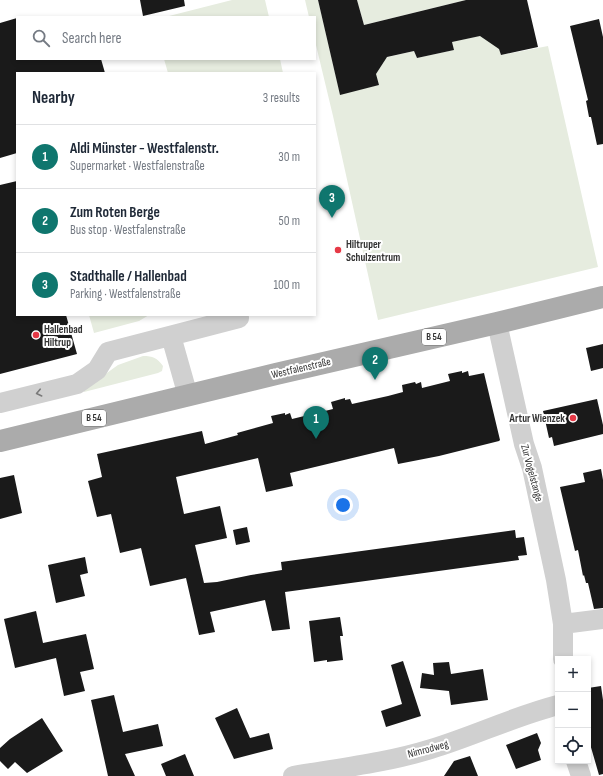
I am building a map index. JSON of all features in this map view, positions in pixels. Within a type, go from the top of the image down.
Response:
[{"type":"main road","name":"Westfalenstraße","points":[[0,441],[283,372],[603,297]]},
{"type":"street","points":[[0,403],[76,384],[97,370],[108,352],[240,318]]},
{"type":"street","name":"Zur Vogelstange","points":[[497,323],[524,444],[532,468],[544,517],[561,603],[563,624],[563,656]]},
{"type":"street","points":[[171,336],[188,396]]},
{"type":"street","points":[[563,624],[603,619]]},
{"type":"street","name":"Nimrodweg","points":[[293,776],[392,759],[429,750],[461,740],[538,710],[555,706]]},
{"type":"street","points":[[577,764],[580,776]]},
{"type":"shaded area","points":[[232,0],[265,0],[269,16],[169,16]]},
{"type":"shaded area","points":[[305,0],[318,0],[340,94],[378,85],[374,69],[380,67],[384,62],[384,58],[414,51],[417,58],[453,50],[452,42],[483,35],[497,40],[501,55],[548,46],[598,267],[378,320],[316,45],[316,16],[309,16]]},
{"type":"shaded area","points":[[357,0],[466,0],[364,25]]},
{"type":"shaded area","points":[[164,60],[280,60],[283,72],[168,72]]},
{"type":"shaded area","points":[[89,316],[147,316],[139,321],[94,333]]},
{"type":"shaded area","points":[[143,356],[150,356],[157,359],[163,366],[162,371],[84,392],[83,390],[118,365]]},
{"type":"building","points":[[140,0],[184,0],[185,6],[143,16]]},
{"type":"building","points":[[318,0],[357,0],[364,25],[466,0],[527,0],[538,47],[501,55],[499,49],[480,36],[452,42],[454,50],[417,58],[414,51],[387,57],[376,74],[379,85],[340,95]]},
{"type":"building","points":[[16,18],[16,60],[101,60],[105,72],[16,72],[16,153],[0,158],[0,23]]},
{"type":"building","points":[[599,19],[603,37],[603,144],[597,145],[591,117],[589,117],[586,101],[588,100],[570,26]]},
{"type":"building","name":"Hallenbad Hiltrup","points":[[16,181],[16,316],[66,316],[77,354],[0,374],[0,185]]},
{"type":"building","points":[[603,344],[603,368],[591,371],[586,348]]},
{"type":"building","points":[[462,371],[462,373],[468,371],[469,376],[484,373],[499,441],[439,456],[398,464],[394,448],[290,473],[293,486],[266,492],[258,458],[176,477],[184,514],[220,506],[227,538],[195,545],[204,583],[282,570],[281,562],[515,530],[516,538],[524,537],[527,555],[518,556],[519,560],[285,592],[290,629],[272,631],[265,600],[210,612],[215,632],[199,635],[186,578],[150,586],[141,548],[120,553],[111,514],[97,517],[88,481],[102,477],[97,454],[202,431],[205,444],[273,423],[271,416],[290,413],[292,419],[333,409],[331,402],[345,398],[345,400],[350,399],[352,404],[403,392],[402,385],[421,382],[422,388],[450,381],[448,374]]},
{"type":"building","name":"Artur Wienzek","points":[[597,399],[603,425],[603,434],[554,446],[552,437],[549,438],[543,411]]},
{"type":"building","points":[[601,469],[603,480],[603,608],[594,609],[588,583],[586,583],[584,575],[583,576],[578,550],[575,551],[560,487],[585,482],[583,473]]},
{"type":"building","points":[[14,475],[22,513],[0,519],[0,478]]},
{"type":"building","points":[[247,527],[250,542],[236,545],[233,530]]},
{"type":"building","points":[[85,557],[88,573],[80,575],[85,596],[56,603],[48,565]]},
{"type":"building","points":[[36,611],[43,643],[86,634],[94,669],[80,672],[85,691],[64,696],[56,658],[15,668],[4,619]]},
{"type":"building","points":[[340,617],[343,636],[340,636],[343,660],[314,662],[309,621]]},
{"type":"building","points":[[403,661],[421,716],[386,727],[381,711],[402,704],[391,665]]},
{"type":"building","points":[[449,662],[451,674],[483,669],[488,700],[451,705],[449,691],[420,688],[422,673],[434,675],[433,663]]},
{"type":"building","points":[[601,686],[603,700],[603,774],[599,775],[591,747],[591,688]]},
{"type":"building","points":[[114,695],[123,732],[158,724],[163,746],[125,754],[135,776],[108,776],[91,700]]},
{"type":"building","points":[[237,708],[250,738],[269,733],[273,749],[234,759],[215,718]]},
{"type":"building","points":[[42,718],[63,751],[27,773],[15,762],[8,769],[0,761],[0,748],[10,739]]},
{"type":"building","points":[[537,733],[541,743],[538,750],[541,760],[516,769],[506,745]]},
{"type":"building","points":[[185,754],[194,776],[166,776],[161,764]]},
{"type":"building","points":[[470,756],[478,776],[444,776],[454,761]]},
{"type":"place","name":"Stadthalle / Hallenbad","points":[[332,218]]},
{"type":"place","name":"Hiltruper Schulzentrum","points":[[338,250]]},
{"type":"place","name":"Hallenbad Hiltrup","points":[[36,335]]},
{"type":"place","name":"Zum Roten Berge","points":[[375,380]]},
{"type":"place","name":"Artur Wienzek","points":[[573,418]]},
{"type":"place","name":"Aldi Münster - Westfalenstr.","points":[[316,439]]}]
